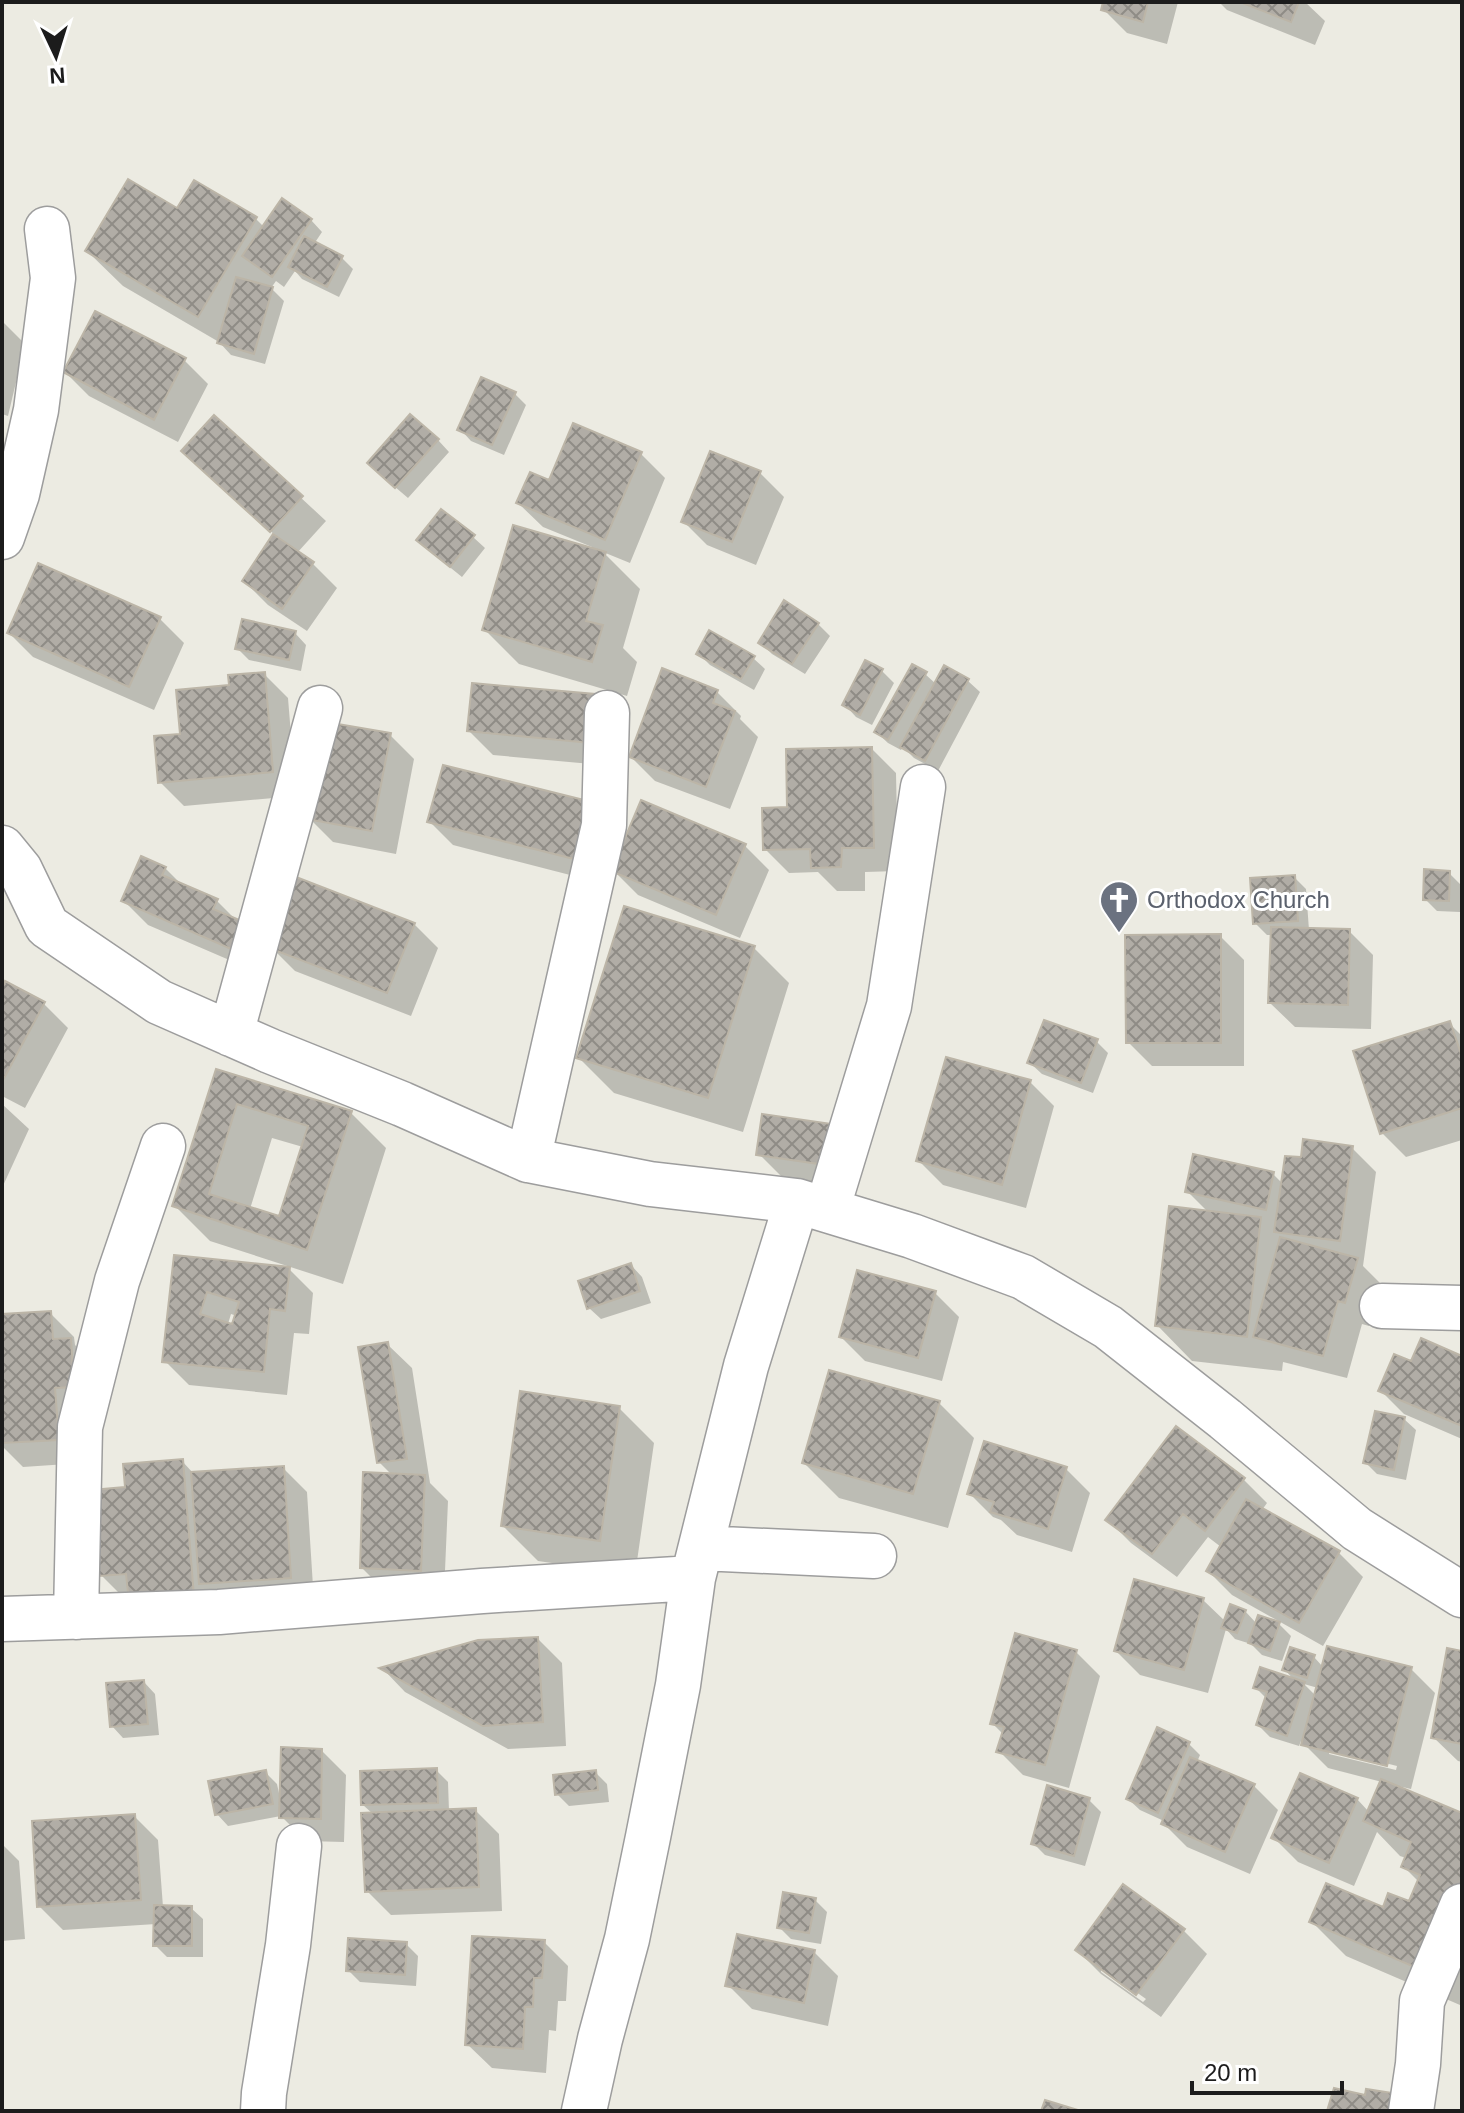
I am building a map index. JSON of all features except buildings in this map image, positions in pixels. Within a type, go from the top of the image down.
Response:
[{"type":"street","points":[[2,537],[17,494],[36,410],[53,278],[47,229]]},
{"type":"street","points":[[231,1034],[320,708]]},
{"type":"street","points":[[528,1160],[604,825],[607,713]]},
{"type":"street","points":[[584,2111],[627,1939],[678,1685],[697,1563],[746,1366],[889,1006],[923,787]]},
{"type":"street","points":[[2,848],[20,870],[47,926],[159,1002],[528,1160],[650,1184],[812,1206],[912,1236],[1023,1277],[1108,1327],[1357,1529],[1462,1595]]},
{"type":"street","points":[[76,1617],[80,1427],[117,1281],[163,1146]]},
{"type":"street","points":[[1382,1306],[1462,1308]]},
{"type":"street","points":[[2,1619],[219,1612],[482,1591],[697,1563],[874,1556]]},
{"type":"street","points":[[263,2111],[288,1945],[299,1846]]},
{"type":"street","points":[[1411,2111],[1422,2001],[1462,1906]]},
{"type":"place","name":"Orthodox Church","points":[[1119,934]]}]
